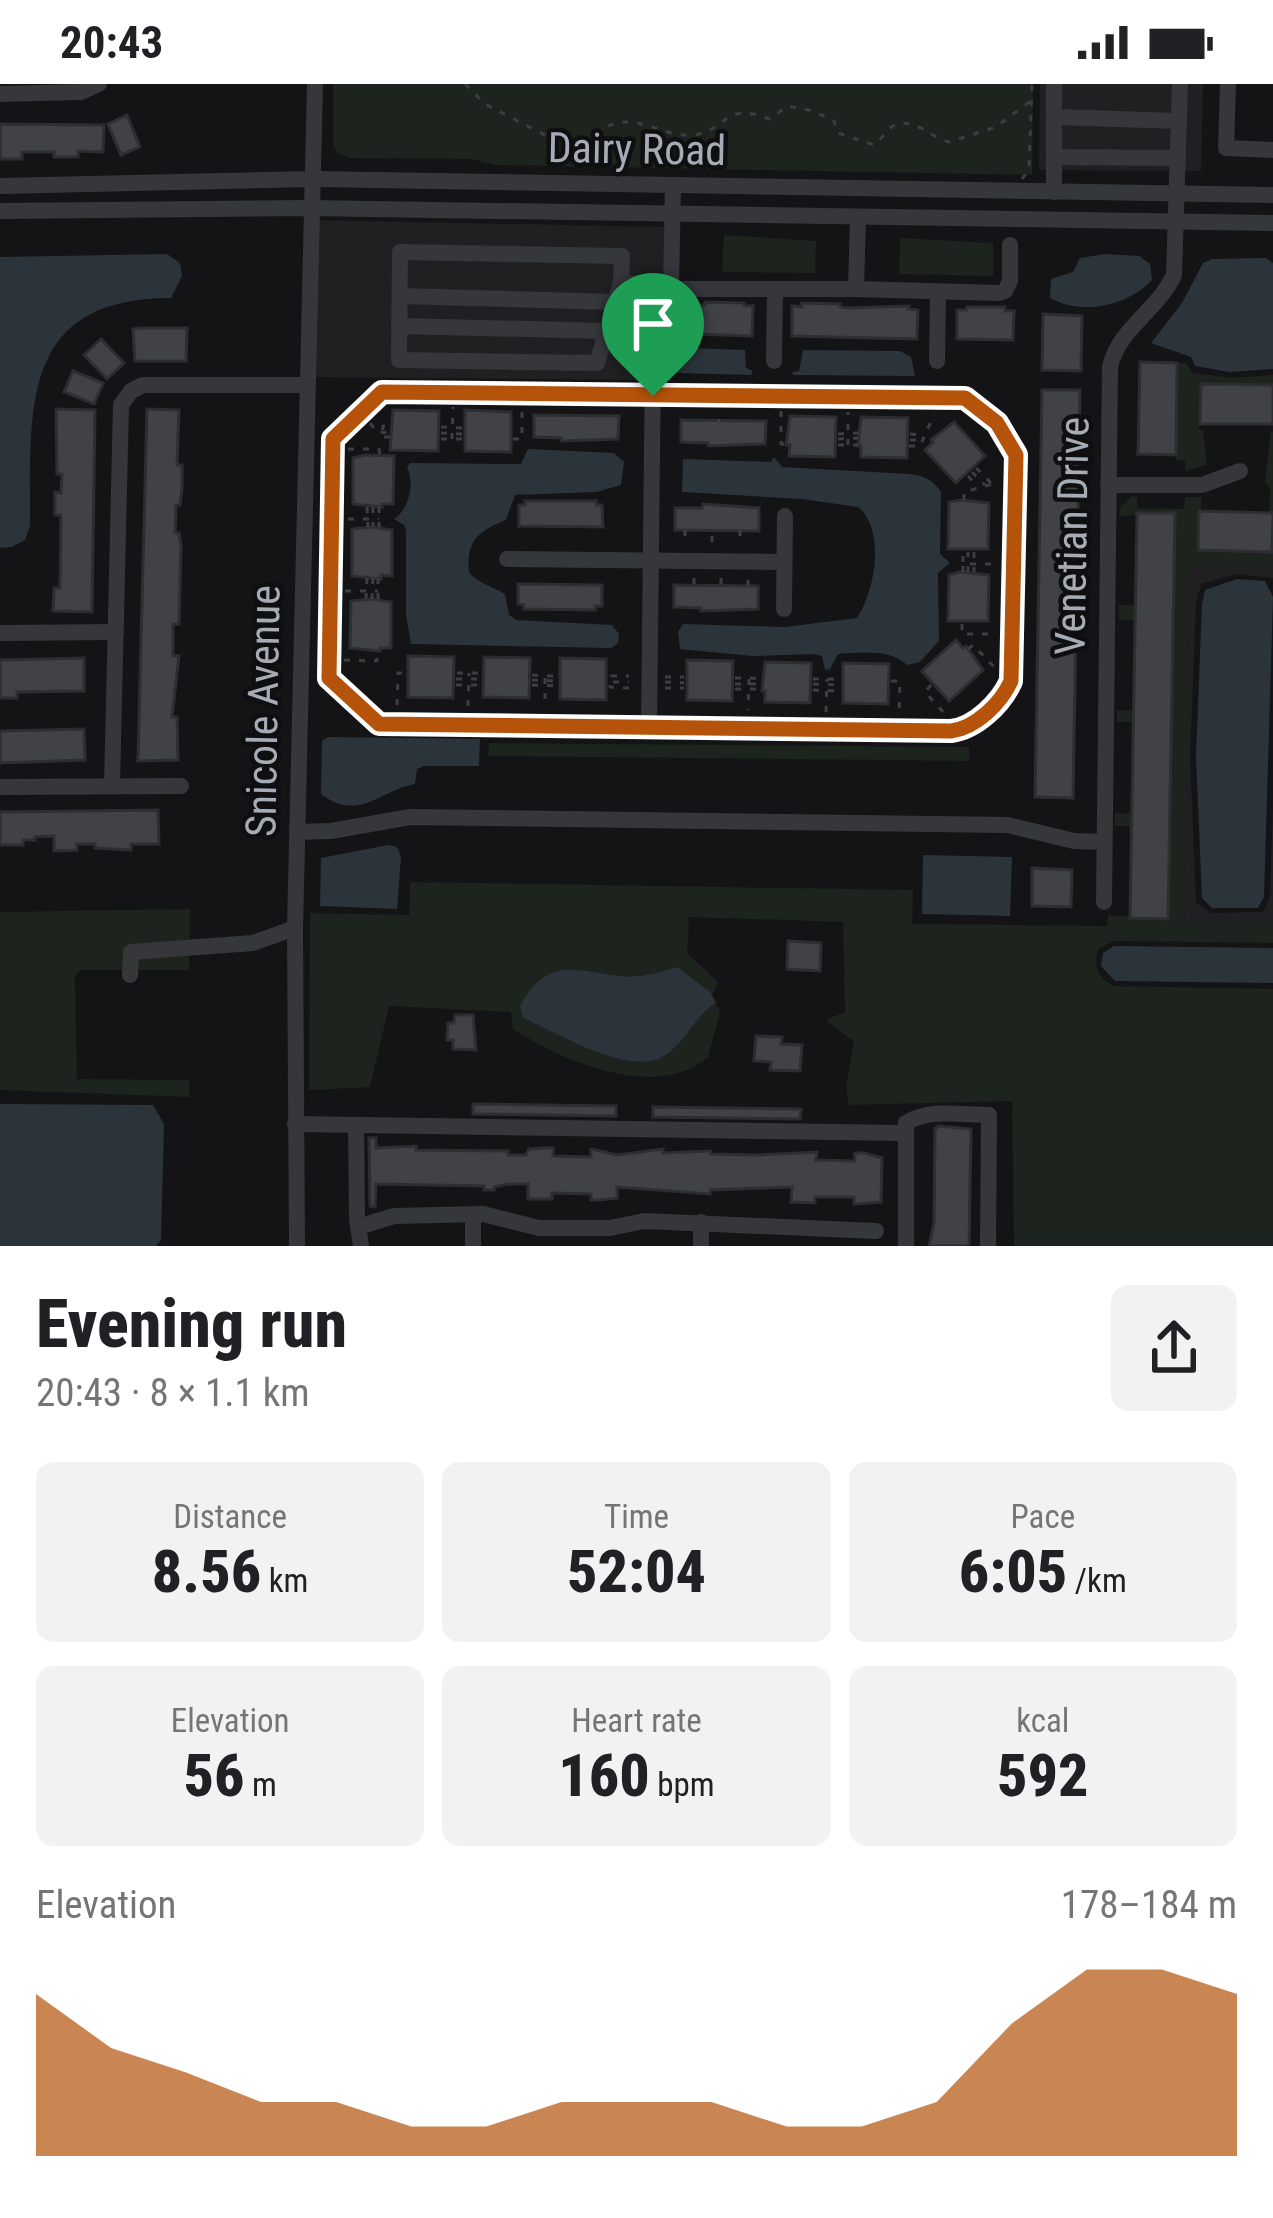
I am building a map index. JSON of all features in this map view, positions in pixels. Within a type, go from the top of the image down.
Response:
[{"type":"street","points":[[0,94],[81,92],[98,84]]},
{"type":"street","name":"Snicole Avenue","points":[[297,1246],[296,832],[315,84]]},
{"type":"street","points":[[1054,84],[1054,192]]},
{"type":"street","name":"Venetian Drive","points":[[1104,902],[1110,368],[1115,344],[1165,295],[1174,275],[1180,84]]},
{"type":"street","points":[[1228,84],[1226,148],[1273,150]]},
{"type":"street","points":[[1054,117],[1179,121]]},
{"type":"street","points":[[1054,158],[1178,158]]},
{"type":"street","name":"Dairy Road","points":[[0,186],[315,179],[1273,195]]},
{"type":"street","points":[[649,726],[653,361],[671,289],[673,185]]},
{"type":"street","name":"Dairy Road","points":[[0,211],[309,208],[1273,223]]},
{"type":"street","points":[[856,289],[858,217]]},
{"type":"street","points":[[621,282],[671,289],[1005,291],[1010,281],[1010,245]]},
{"type":"street","points":[[400,253],[622,256],[621,282],[597,363],[399,360],[400,253]]},
{"type":"street","points":[[774,362],[775,289]]},
{"type":"street","points":[[937,361],[938,292]]},
{"type":"street","points":[[400,296],[615,302]]},
{"type":"street","points":[[399,326],[607,331]]},
{"type":"street","points":[[112,785],[121,405],[130,391],[143,385],[306,385]]},
{"type":"street","points":[[382,392],[956,396],[979,406],[997,423],[1016,455],[1011,681],[999,700],[970,727],[951,731],[649,726],[379,724],[329,678],[333,439],[382,392]]},
{"type":"street","points":[[1108,484],[1202,485],[1240,471]]},
{"type":"street","points":[[784,609],[785,516]]},
{"type":"street","points":[[506,559],[784,562]]},
{"type":"street","points":[[0,634],[116,632]]},
{"type":"street","points":[[0,787],[181,786]]},
{"type":"street","points":[[296,832],[410,817],[1008,825],[1074,841],[1104,842]]},
{"type":"street","points":[[130,975],[131,952],[253,943],[295,928]]},
{"type":"street","points":[[906,1246],[906,1123],[918,1115],[989,1115],[988,1246]]},
{"type":"street","points":[[295,1124],[906,1133]]},
{"type":"street","points":[[356,1125],[362,1246]]},
{"type":"street","points":[[358,1226],[394,1216],[473,1214],[539,1228],[610,1228],[644,1220],[701,1222],[807,1238],[876,1232]]},
{"type":"street","points":[[473,1214],[473,1246]]},
{"type":"street","points":[[701,1222],[701,1246]]},
{"type":"path","points":[[465,84],[485,104],[564,145],[618,122],[653,124],[688,136],[711,129],[721,117],[746,110],[769,119],[788,106],[813,111],[833,121],[838,133],[874,146],[891,127],[902,123],[915,124],[938,140],[959,141],[996,127],[1032,100]]},
{"type":"path","points":[[1022,180],[1029,169],[1032,84]]},
{"type":"path","points":[[452,433],[453,407]]},
{"type":"path","points":[[522,407],[522,431],[522,440],[514,434],[522,431]]},
{"type":"path","points":[[719,411],[719,425]]},
{"type":"path","points":[[781,411],[784,438]]},
{"type":"path","points":[[848,412],[848,439]]},
{"type":"path","points":[[927,431],[910,440],[920,446],[927,431],[934,413]]},
{"type":"path","points":[[368,422],[390,432]]},
{"type":"path","points":[[927,431],[936,435],[927,431]]},
{"type":"path","points":[[441,433],[452,433],[462,434],[441,433]]},
{"type":"path","points":[[848,439],[838,439],[848,439],[858,439],[848,439]]},
{"type":"path","points":[[348,449],[373,453]]},
{"type":"path","points":[[983,487],[972,472],[983,487]]},
{"type":"path","points":[[983,487],[969,500],[964,492],[983,487]]},
{"type":"path","points":[[373,519],[373,507],[373,519],[373,527],[373,519]]},
{"type":"path","points":[[347,519],[373,519]]},
{"type":"path","points":[[712,526],[712,542]]},
{"type":"path","points":[[685,530],[685,541]]},
{"type":"path","points":[[740,530],[740,542]]},
{"type":"path","points":[[969,552],[968,572],[968,564],[969,552]]},
{"type":"path","points":[[968,564],[995,564]]},
{"type":"path","points":[[372,591],[372,578],[372,591],[372,599],[372,591]]},
{"type":"path","points":[[694,578],[694,586]]},
{"type":"path","points":[[721,578],[721,590]]},
{"type":"path","points":[[748,579],[748,586]]},
{"type":"path","points":[[345,591],[372,591]]},
{"type":"path","points":[[970,634],[968,624],[962,634],[970,634],[994,634]]},
{"type":"path","points":[[344,660],[368,661],[377,661],[372,651],[368,661]]},
{"type":"path","points":[[975,652],[994,667]]},
{"type":"path","points":[[610,676],[629,682],[610,687],[610,682],[610,676]]},
{"type":"path","points":[[397,705],[402,679]]},
{"type":"path","points":[[469,679],[456,679],[469,679],[481,679],[469,679]]},
{"type":"path","points":[[468,706],[469,679]]},
{"type":"path","points":[[532,680],[557,681],[545,681],[532,680]]},
{"type":"path","points":[[545,681],[545,707]]},
{"type":"path","points":[[898,713],[900,681],[891,686],[899,689]]},
{"type":"path","points":[[665,682],[684,683],[665,682]]},
{"type":"path","points":[[748,684],[735,684],[748,684],[762,684],[748,684]]},
{"type":"path","points":[[748,684],[748,710]]},
{"type":"path","points":[[813,684],[840,685],[826,685],[813,684]]},
{"type":"path","points":[[826,685],[826,712]]},
{"type":"path","points":[[930,698],[935,689],[925,692],[930,698],[945,714]]},
{"type":"shaded area","points":[[333,84],[1033,84],[1032,175],[349,158],[337,153],[333,144]]},
{"type":"shaded area","points":[[1040,84],[1203,84],[1201,171],[1039,170]]},
{"type":"shaded area","points":[[316,220],[666,227],[664,288],[646,380],[314,377]]},
{"type":"shaded area","points":[[724,235],[816,241],[815,273],[722,272]]},
{"type":"shaded area","points":[[900,238],[993,243],[993,276],[899,274]]},
{"type":"shaded area","points":[[167,254],[180,263],[182,276],[171,298],[121,303],[85,317],[59,340],[44,369],[35,403],[30,525],[25,540],[0,548],[0,257]]},
{"type":"shaded area","points":[[1139,256],[1150,264],[1152,280],[1104,306],[1076,306],[1050,298],[1051,279],[1073,272],[1080,258]]},
{"type":"shaded area","points":[[1266,258],[1273,263],[1273,369],[1229,372],[1195,366],[1191,357],[1151,343],[1182,303],[1203,263]]},
{"type":"shaded area","points":[[682,324],[689,331],[690,348],[745,350],[751,375],[677,373],[676,345]]},
{"type":"shaded area","points":[[803,350],[900,351],[911,357],[915,376],[793,375],[799,371]]},
{"type":"shaded area","points":[[1177,363],[1186,363],[1192,373],[1232,378],[1273,375],[1273,385],[1200,384],[1199,429],[1203,430],[1207,465],[1185,471],[1185,461],[1176,460]]},
{"type":"shaded area","points":[[1271,431],[1273,513],[1269,513],[1270,489],[1265,481]]},
{"type":"shaded area","points":[[528,449],[614,453],[624,462],[621,485],[596,492],[515,495],[506,520],[481,533],[472,545],[469,572],[505,594],[509,615],[516,620],[612,625],[619,634],[618,643],[611,648],[411,644],[406,615],[406,531],[394,519],[409,496],[407,467],[410,463],[521,464]]},
{"type":"shaded area","points":[[774,457],[782,467],[919,476],[941,492],[940,554],[950,563],[938,573],[939,641],[920,662],[907,665],[884,654],[847,653],[838,654],[825,670],[822,656],[814,654],[753,656],[680,649],[678,632],[683,624],[785,627],[857,618],[863,606],[873,577],[875,545],[867,517],[858,507],[682,492],[683,459],[771,462]]},
{"type":"shaded area","points":[[1132,496],[1137,497],[1137,508],[1184,509],[1185,497],[1202,497],[1198,550],[1271,552],[1273,513],[1273,565],[1189,565],[1184,925],[1273,925],[1273,943],[1114,941],[1098,949],[1096,961],[1100,975],[1113,986],[1273,989],[1273,1246],[1014,1246],[1012,1101],[849,1105],[846,1086],[854,1042],[826,1020],[845,1012],[843,922],[689,917],[687,953],[718,982],[712,995],[677,967],[634,976],[563,970],[542,980],[520,1006],[523,1018],[594,1050],[650,1061],[672,1050],[716,1003],[720,1013],[708,1057],[687,1070],[637,1076],[583,1064],[513,1029],[511,1012],[389,1006],[370,1087],[309,1090],[310,913],[409,915],[410,882],[913,890],[912,924],[1107,926],[1108,915],[1167,919],[1169,827],[1114,826],[1115,813],[1168,814],[1171,723],[1117,722],[1117,710],[1171,712],[1171,621],[1119,620],[1119,605],[1173,605],[1174,513],[1119,516],[1120,508]]},
{"type":"shaded area","points":[[1188,564],[1273,564],[1273,578],[1237,574],[1201,584],[1196,604],[1190,756],[1196,902],[1211,913],[1263,912],[1270,897],[1273,807],[1273,925],[1184,926]]},
{"type":"shaded area","points":[[1237,579],[1265,581],[1273,597],[1264,897],[1258,908],[1212,908],[1202,898],[1196,756],[1202,604],[1205,590]]},
{"type":"shaded area","points":[[328,737],[480,739],[479,766],[424,766],[417,769],[415,784],[347,806],[321,794],[322,741]]},
{"type":"shaded area","points":[[489,743],[969,747],[969,761],[488,756]]},
{"type":"shaded area","points":[[397,847],[401,856],[397,909],[320,906],[321,858]]},
{"type":"shaded area","points":[[923,855],[1012,857],[1010,916],[922,914]]},
{"type":"shaded area","points":[[190,909],[189,970],[81,970],[75,976],[77,1079],[189,1080],[189,1097],[0,1090],[0,912]]},
{"type":"shaded area","points":[[1114,946],[1273,948],[1273,983],[1115,981],[1101,966],[1103,953]]},
{"type":"shaded area","points":[[677,967],[711,993],[716,1003],[679,1044],[650,1061],[613,1057],[523,1018],[520,1006],[530,990],[551,973],[575,970],[634,976]]},
{"type":"shaded area","points":[[0,1104],[153,1105],[164,1124],[161,1240],[156,1246],[0,1246]]},
{"type":"building","points":[[127,115],[140,147],[121,155],[108,124]]},
{"type":"building","points":[[0,124],[104,125],[103,152],[54,157],[54,152],[22,152],[22,159],[0,159]]},
{"type":"building","points":[[802,303],[849,308],[909,306],[918,310],[917,339],[792,336],[792,306],[802,307]]},
{"type":"building","points":[[696,305],[753,306],[752,336],[695,334]]},
{"type":"building","points":[[957,310],[1014,311],[1013,340],[957,339]]},
{"type":"building","points":[[1043,314],[1082,316],[1081,371],[1042,370]]},
{"type":"building","points":[[187,328],[186,361],[135,361],[133,329]]},
{"type":"building","points":[[101,339],[124,363],[107,379],[84,355]]},
{"type":"building","points":[[1140,362],[1177,363],[1176,455],[1138,454]]},
{"type":"building","points":[[73,371],[103,383],[94,404],[64,392]]},
{"type":"building","points":[[1201,384],[1273,385],[1273,424],[1200,424]]},
{"type":"building","points":[[1042,390],[1080,390],[1073,798],[1035,797]]},
{"type":"building","points":[[56,409],[95,410],[92,612],[53,611],[54,588],[60,588],[61,515],[55,515],[55,492],[61,493],[62,474],[57,474]]},
{"type":"building","points":[[147,409],[179,410],[177,465],[182,465],[182,488],[175,533],[179,533],[181,546],[179,624],[173,624],[173,656],[179,656],[172,717],[177,717],[178,760],[138,761]]},
{"type":"building","points":[[393,410],[439,411],[438,451],[390,450]]},
{"type":"building","points":[[465,410],[511,412],[511,452],[465,451]]},
{"type":"building","points":[[534,415],[619,416],[618,439],[534,437]]},
{"type":"building","points":[[790,416],[836,417],[835,457],[789,456]]},
{"type":"building","points":[[861,417],[908,418],[907,458],[861,457]]},
{"type":"building","points":[[681,420],[766,421],[765,444],[681,442]]},
{"type":"building","points":[[954,422],[985,456],[956,483],[925,450]]},
{"type":"building","points":[[394,456],[393,504],[353,504],[353,458]]},
{"type":"building","points":[[525,501],[596,501],[602,505],[603,527],[519,526],[519,505]]},
{"type":"building","points":[[949,502],[989,503],[988,549],[948,549]]},
{"type":"building","points":[[703,504],[759,508],[759,531],[675,530],[675,508],[702,508]]},
{"type":"building","points":[[1199,511],[1273,513],[1272,552],[1198,550]]},
{"type":"building","points":[[1137,513],[1175,513],[1168,919],[1130,918]]},
{"type":"building","points":[[352,529],[392,530],[392,576],[352,576]]},
{"type":"building","points":[[949,575],[989,575],[988,621],[948,621]]},
{"type":"building","points":[[518,584],[602,585],[602,606],[595,610],[524,609],[518,604]]},
{"type":"building","points":[[674,585],[758,586],[758,609],[674,607]]},
{"type":"building","points":[[351,601],[391,602],[391,648],[350,648]]},
{"type":"building","points":[[956,640],[983,670],[949,701],[922,671]]},
{"type":"building","points":[[408,656],[454,657],[453,698],[408,697]]},
{"type":"building","points":[[484,657],[530,658],[529,698],[483,697]]},
{"type":"building","points":[[84,658],[84,691],[17,692],[17,698],[0,698],[0,660]]},
{"type":"building","points":[[560,658],[606,659],[606,700],[560,699]]},
{"type":"building","points":[[687,660],[733,661],[732,701],[687,700]]},
{"type":"building","points":[[765,662],[811,663],[810,703],[765,702]]},
{"type":"building","points":[[843,663],[889,664],[888,704],[843,703]]},
{"type":"building","points":[[84,729],[85,760],[0,763],[0,731]]},
{"type":"building","points":[[158,810],[159,844],[131,844],[131,850],[77,844],[77,850],[54,851],[54,836],[23,840],[23,845],[0,845],[0,812]]},
{"type":"building","points":[[1032,868],[1072,870],[1071,907],[1032,906]]},
{"type":"building","points":[[788,941],[821,943],[820,971],[787,969]]},
{"type":"building","points":[[455,1015],[473,1015],[476,1050],[453,1049],[453,1040],[447,1040],[448,1023],[454,1023]]},
{"type":"building","points":[[756,1036],[782,1037],[781,1044],[802,1045],[800,1071],[770,1070],[771,1062],[754,1061]]},
{"type":"building","points":[[473,1104],[616,1106],[616,1116],[473,1114]]},
{"type":"building","points":[[653,1107],[801,1109],[800,1119],[653,1117]]},
{"type":"building","points":[[935,1129],[971,1129],[969,1246],[929,1246],[934,1223]]},
{"type":"building","points":[[369,1138],[376,1138],[376,1148],[416,1146],[416,1150],[508,1151],[508,1155],[543,1148],[553,1148],[553,1156],[591,1157],[591,1149],[618,1155],[663,1149],[663,1153],[757,1155],[817,1152],[816,1160],[855,1161],[855,1153],[864,1153],[882,1158],[881,1202],[854,1204],[854,1197],[815,1197],[815,1203],[791,1202],[792,1187],[710,1190],[710,1194],[617,1187],[617,1198],[591,1200],[591,1194],[552,1193],[552,1199],[528,1199],[528,1184],[484,1190],[484,1186],[376,1184],[375,1207],[370,1206]]},
{"type":"route","points":[[382,392],[653,396],[956,396],[979,406],[997,423],[1016,455],[1011,681],[999,700],[970,727],[951,731],[379,724],[329,678],[333,439],[382,392]]}]
